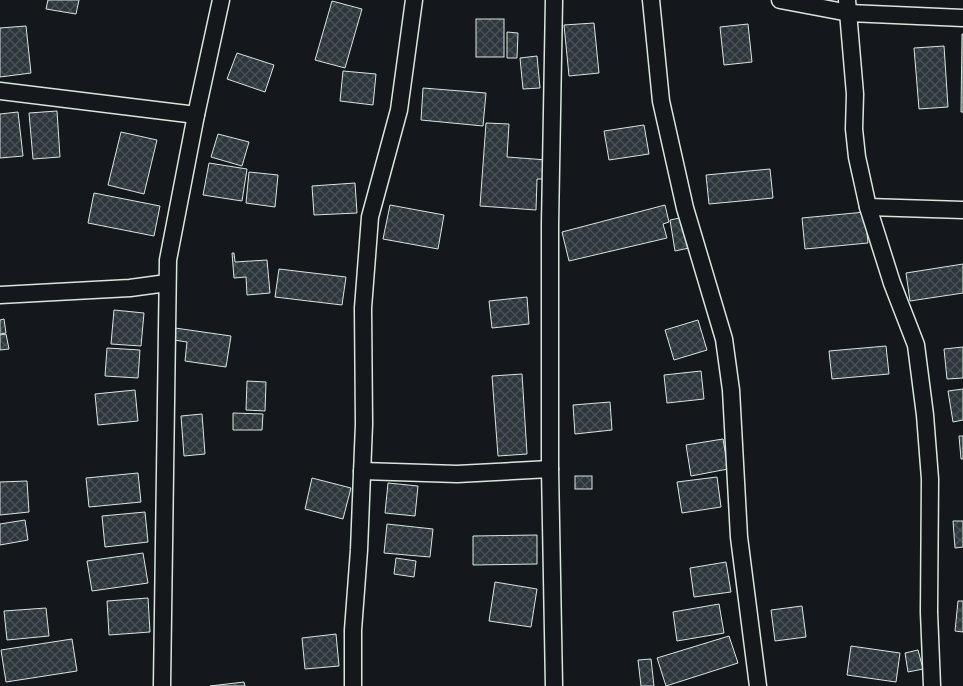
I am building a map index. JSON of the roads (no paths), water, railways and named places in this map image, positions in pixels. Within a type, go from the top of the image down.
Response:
[{"type":"street","points":[[162,686],[168,260],[173,227],[221,0]]},
{"type":"street","points":[[353,686],[353,630],[362,472],[363,308],[370,217],[399,110],[414,0]]},
{"type":"street","points":[[554,0],[550,224],[550,469],[554,686]]},
{"type":"street","points":[[651,0],[661,101],[685,208],[724,339],[730,390],[739,537],[758,686]]},
{"type":"street","points":[[780,0],[963,18]]},
{"type":"street","points":[[848,7],[855,94],[854,129],[856,147],[868,207],[892,283],[916,345],[925,415],[930,479],[929,612],[932,686]]},
{"type":"street","points":[[0,91],[196,115]]},
{"type":"street","points":[[868,207],[963,210]]},
{"type":"street","points":[[0,295],[130,288],[167,283]]},
{"type":"street","points":[[362,472],[457,474],[550,469]]}]
